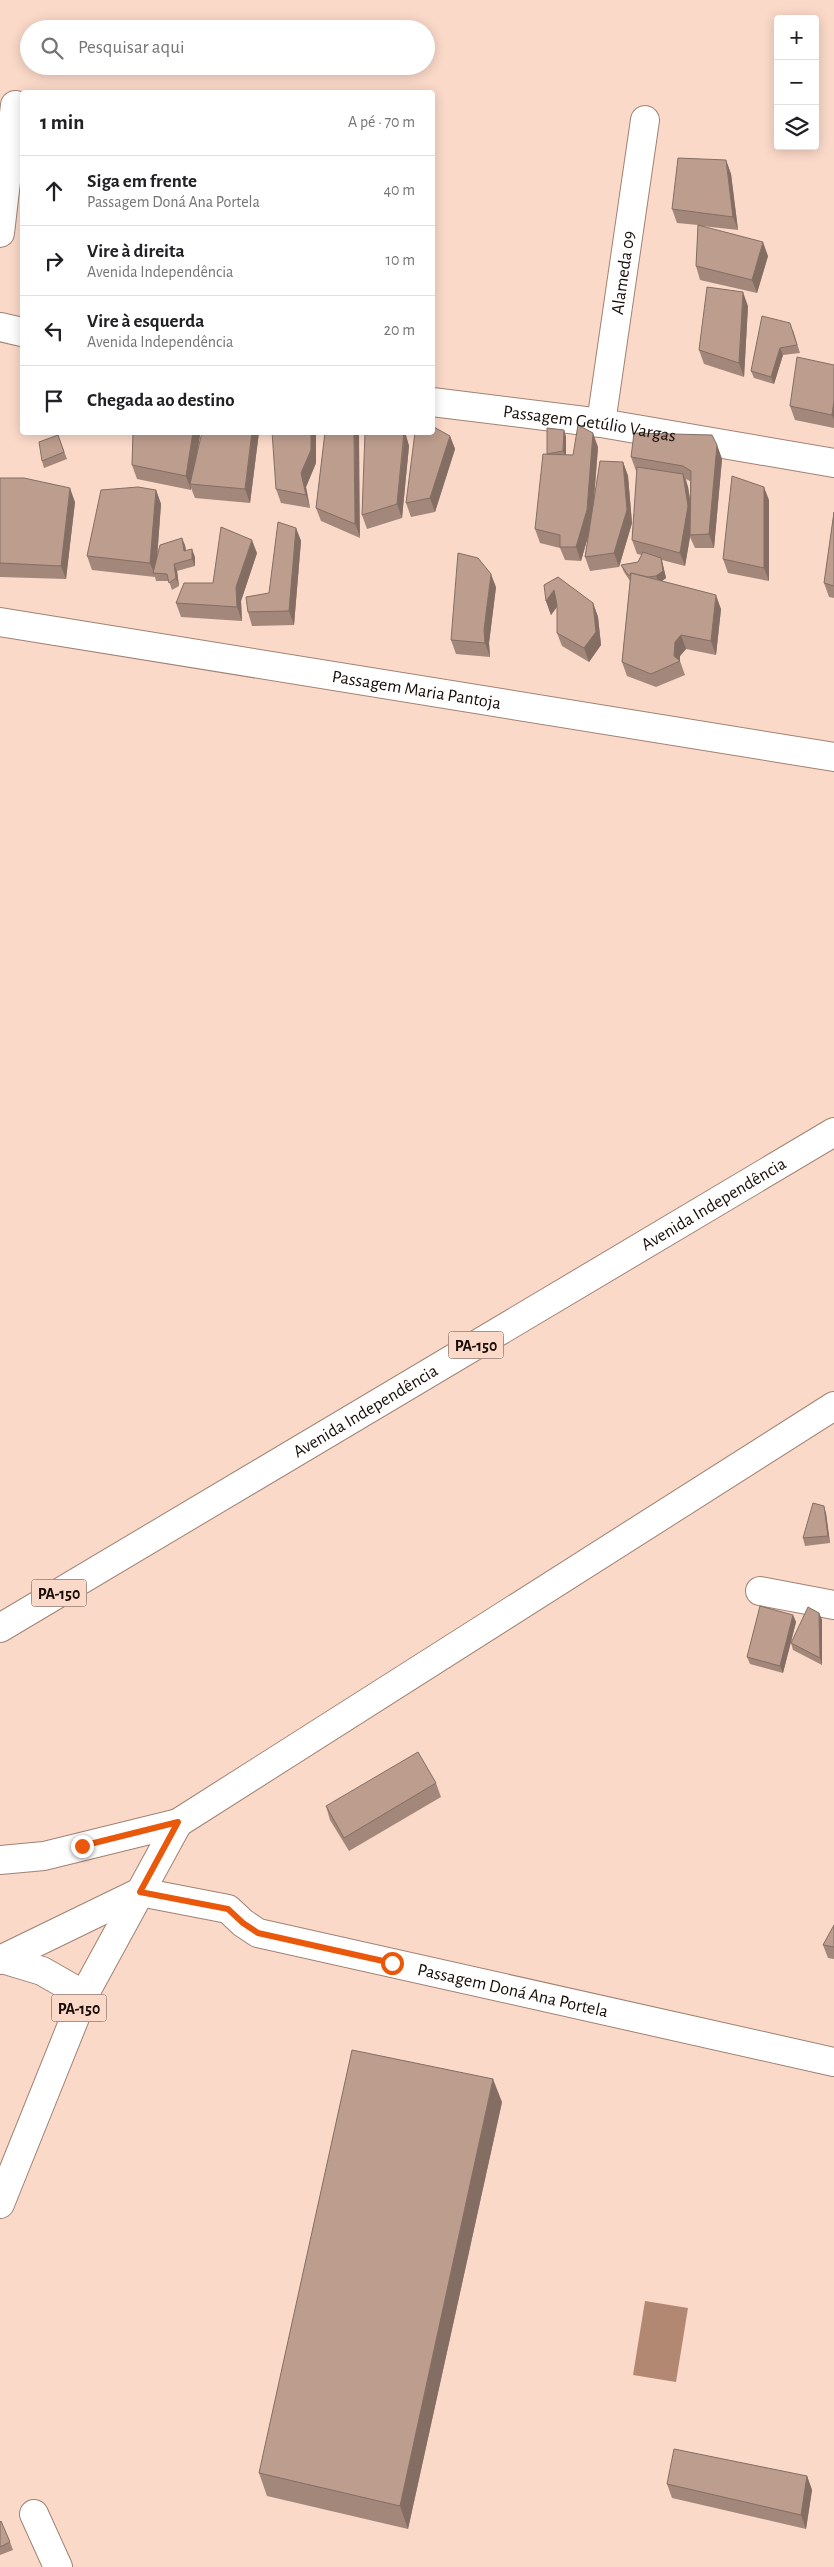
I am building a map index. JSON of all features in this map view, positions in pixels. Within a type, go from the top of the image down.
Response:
[{"type":"street","points":[[0,233],[15,106]]},
{"type":"street","name":"Alameda 09","points":[[601,423],[645,120]]},
{"type":"street","points":[[0,327],[20,332]]},
{"type":"street","name":"Passagem Getúlio Vargas","points":[[435,402],[601,423],[834,463]]},
{"type":"street","name":"Passagem Maria Pantoja","points":[[0,622],[834,757]]},
{"type":"street","name":"Avenida Independência","points":[[0,1628],[834,1132]]},
{"type":"street","name":"PA-150","points":[[0,1860],[44,1856],[178,1822],[834,1406]]},
{"type":"street","points":[[0,1618],[117,1558]]},
{"type":"street","points":[[760,1591],[834,1605]]},
{"type":"street","name":"PA-150","points":[[0,2204],[84,1995],[178,1822]]},
{"type":"street","points":[[1,1960],[140,1892]]},
{"type":"street","name":"Passagem Doná Ana Portela","points":[[140,1892],[228,1909],[243,1923],[258,1933],[834,2062]]},
{"type":"street","points":[[1,1960],[42,1972],[84,1995]]},
{"type":"street","points":[[34,2514],[58,2567]]},
{"type":"shaded area","points":[[645,2301],[688,2308],[676,2382],[633,2375]]},
{"type":"building","points":[[678,158],[726,160],[733,217],[672,209]]},
{"type":"building","points":[[698,225],[763,242],[752,280],[696,266]]},
{"type":"building","points":[[707,287],[743,292],[739,363],[699,350]]},
{"type":"building","points":[[762,316],[790,323],[797,345],[780,348],[771,377],[751,371]]},
{"type":"building","points":[[797,357],[834,365],[832,415],[790,406]]},
{"type":"building","points":[[578,425],[593,433],[587,510],[576,547],[560,547],[560,535],[535,529],[543,454],[573,455]]},
{"type":"building","points":[[435,428],[450,436],[430,498],[406,503],[415,435],[435,435]]},
{"type":"building","points":[[547,428],[564,430],[563,451],[547,454]]},
{"type":"building","points":[[634,433],[712,435],[717,445],[709,534],[690,535],[691,471],[683,466],[631,457]]},
{"type":"building","points":[[58,435],[64,452],[42,461],[39,442]]},
{"type":"building","points":[[133,435],[193,435],[186,476],[132,465]]},
{"type":"building","points":[[201,435],[252,435],[245,489],[190,484]]},
{"type":"building","points":[[272,435],[311,435],[311,450],[301,473],[306,495],[276,489]]},
{"type":"building","points":[[325,435],[354,435],[355,524],[316,508]]},
{"type":"building","points":[[365,435],[404,435],[397,504],[362,515]]},
{"type":"building","points":[[600,461],[623,462],[627,510],[614,553],[585,557]]},
{"type":"building","points":[[637,467],[683,474],[688,506],[680,553],[632,540]]},
{"type":"building","points":[[732,476],[764,487],[764,568],[723,559]]},
{"type":"building","points":[[0,478],[24,478],[70,488],[61,566],[0,563]]},
{"type":"building","points":[[138,487],[156,490],[150,563],[87,556],[101,490]]},
{"type":"building","points":[[834,512],[834,586],[824,583]]},
{"type":"building","points":[[278,522],[296,528],[289,611],[248,612],[246,597],[269,593]]},
{"type":"building","points":[[221,527],[252,540],[236,587],[237,607],[176,603],[184,583],[213,583]]},
{"type":"building","points":[[182,538],[184,551],[192,549],[192,559],[174,564],[176,578],[169,583],[167,574],[153,573],[160,545]]},
{"type":"building","points":[[643,552],[661,558],[663,571],[656,576],[648,577],[631,573],[628,575],[621,565],[638,562]]},
{"type":"building","points":[[458,553],[478,558],[491,574],[484,630],[485,643],[451,640]]},
{"type":"building","points":[[631,573],[716,595],[711,641],[681,635],[675,642],[674,656],[680,661],[651,674],[622,662]]},
{"type":"building","points":[[558,577],[593,603],[596,632],[584,648],[557,633],[557,605],[554,590],[546,601],[544,585]]},
{"type":"building","points":[[813,1503],[824,1506],[828,1536],[803,1538]]},
{"type":"building","points":[[760,1606],[793,1615],[780,1666],[747,1657]]},
{"type":"building","points":[[808,1607],[819,1613],[820,1658],[791,1643]]},
{"type":"building","points":[[418,1752],[436,1783],[344,1838],[326,1806]]},
{"type":"building","points":[[834,1925],[834,1947],[823,1945]]},
{"type":"building","points":[[352,2050],[493,2079],[400,2506],[259,2473]]},
{"type":"building","points":[[674,2449],[807,2476],[801,2515],[667,2484]]},
{"type":"building","points":[[0,2522],[10,2542],[0,2547]]},
{"type":"route","points":[[82,1846],[178,1822],[140,1892],[228,1909],[243,1923],[258,1933],[392,1963]]}]
